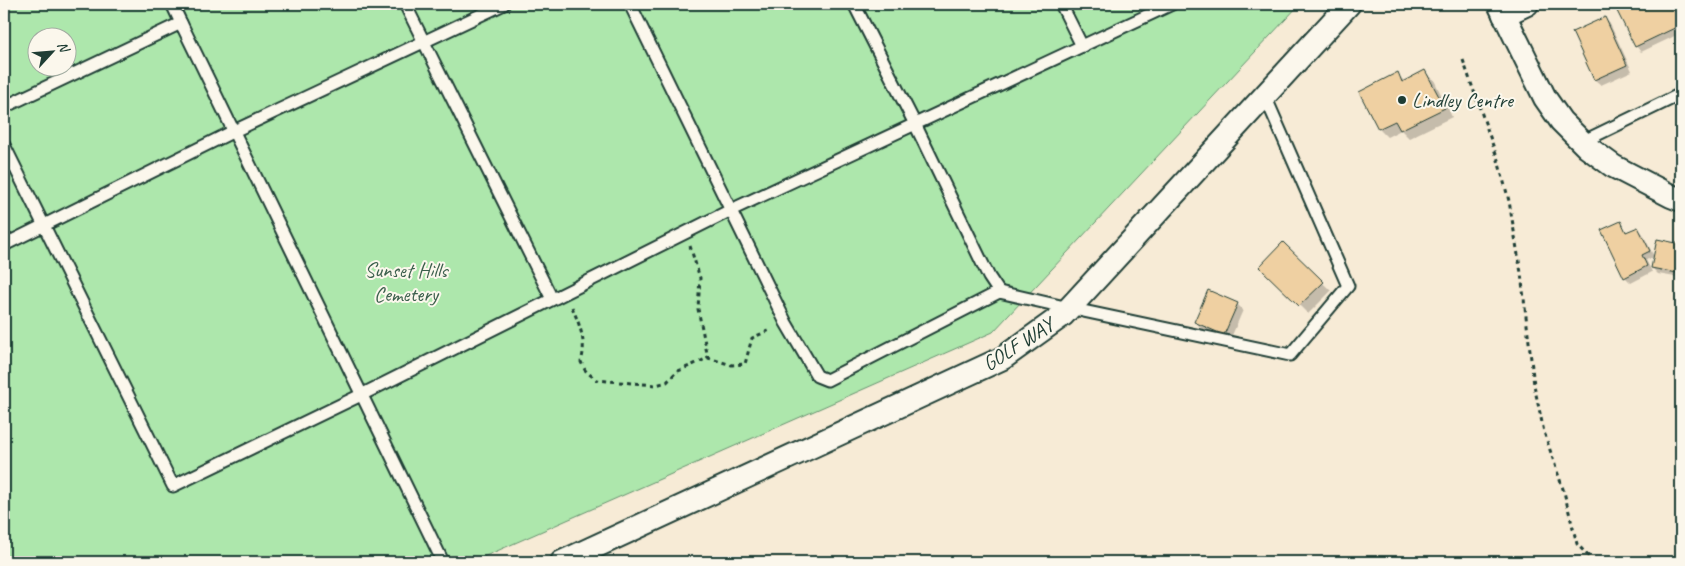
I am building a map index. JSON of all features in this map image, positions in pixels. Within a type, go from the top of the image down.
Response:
[{"type":"street","name":"GOLF WAY","points":[[562,562],[1004,358],[1063,315],[1349,4]]},
{"type":"street","points":[[1527,4],[1502,9],[1545,98],[1561,121],[1582,142],[1613,166],[1681,200]]},
{"type":"lane","points":[[172,4],[443,562]]},
{"type":"lane","points":[[405,4],[552,299]]},
{"type":"lane","points":[[4,245],[234,131],[504,4]]},
{"type":"lane","points":[[630,4],[786,323],[817,376],[827,380],[999,292],[1290,355],[1348,286],[1265,96]]},
{"type":"lane","points":[[854,4],[989,277],[999,292]]},
{"type":"lane","points":[[1061,4],[1082,46]]},
{"type":"lane","points":[[4,146],[173,486],[361,395],[731,210],[1172,4]]},
{"type":"lane","points":[[4,107],[181,23]]},
{"type":"lane","points":[[1582,142],[1681,94]]},
{"type":"path","points":[[1463,60],[1498,160],[1509,200],[1522,273],[1534,385],[1544,432],[1564,492],[1577,544],[1594,562]]},
{"type":"path","points":[[686,232],[700,278],[698,309],[708,358]]},
{"type":"path","points":[[565,293],[582,335],[584,351],[581,362],[585,370],[596,380],[656,385],[667,382],[676,372],[708,358],[732,365],[745,364],[752,338],[786,323]]},
{"type":"green space","name":"Sunset Hills Cemetery","points":[[4,4],[1300,4],[993,332],[472,562],[4,562]]},
{"type":"building","points":[[1633,4],[1677,4],[1681,12],[1681,25],[1635,47],[1617,11]]},
{"type":"building","points":[[1605,17],[1627,65],[1594,80],[1572,32]]},
{"type":"building","name":"Lindley Centre","points":[[1425,70],[1445,108],[1400,130],[1395,121],[1378,129],[1359,92],[1398,72],[1402,82]]},
{"type":"building","points":[[1621,221],[1626,232],[1638,227],[1650,251],[1642,255],[1647,266],[1624,278],[1601,230]]},
{"type":"building","points":[[1657,239],[1681,244],[1677,273],[1651,268]]},
{"type":"building","points":[[1283,242],[1324,282],[1299,306],[1259,267]]},
{"type":"building","points":[[1208,290],[1238,303],[1224,335],[1194,322]]},
{"type":"place","name":"Lindley Centre","points":[[1402,100]]}]
